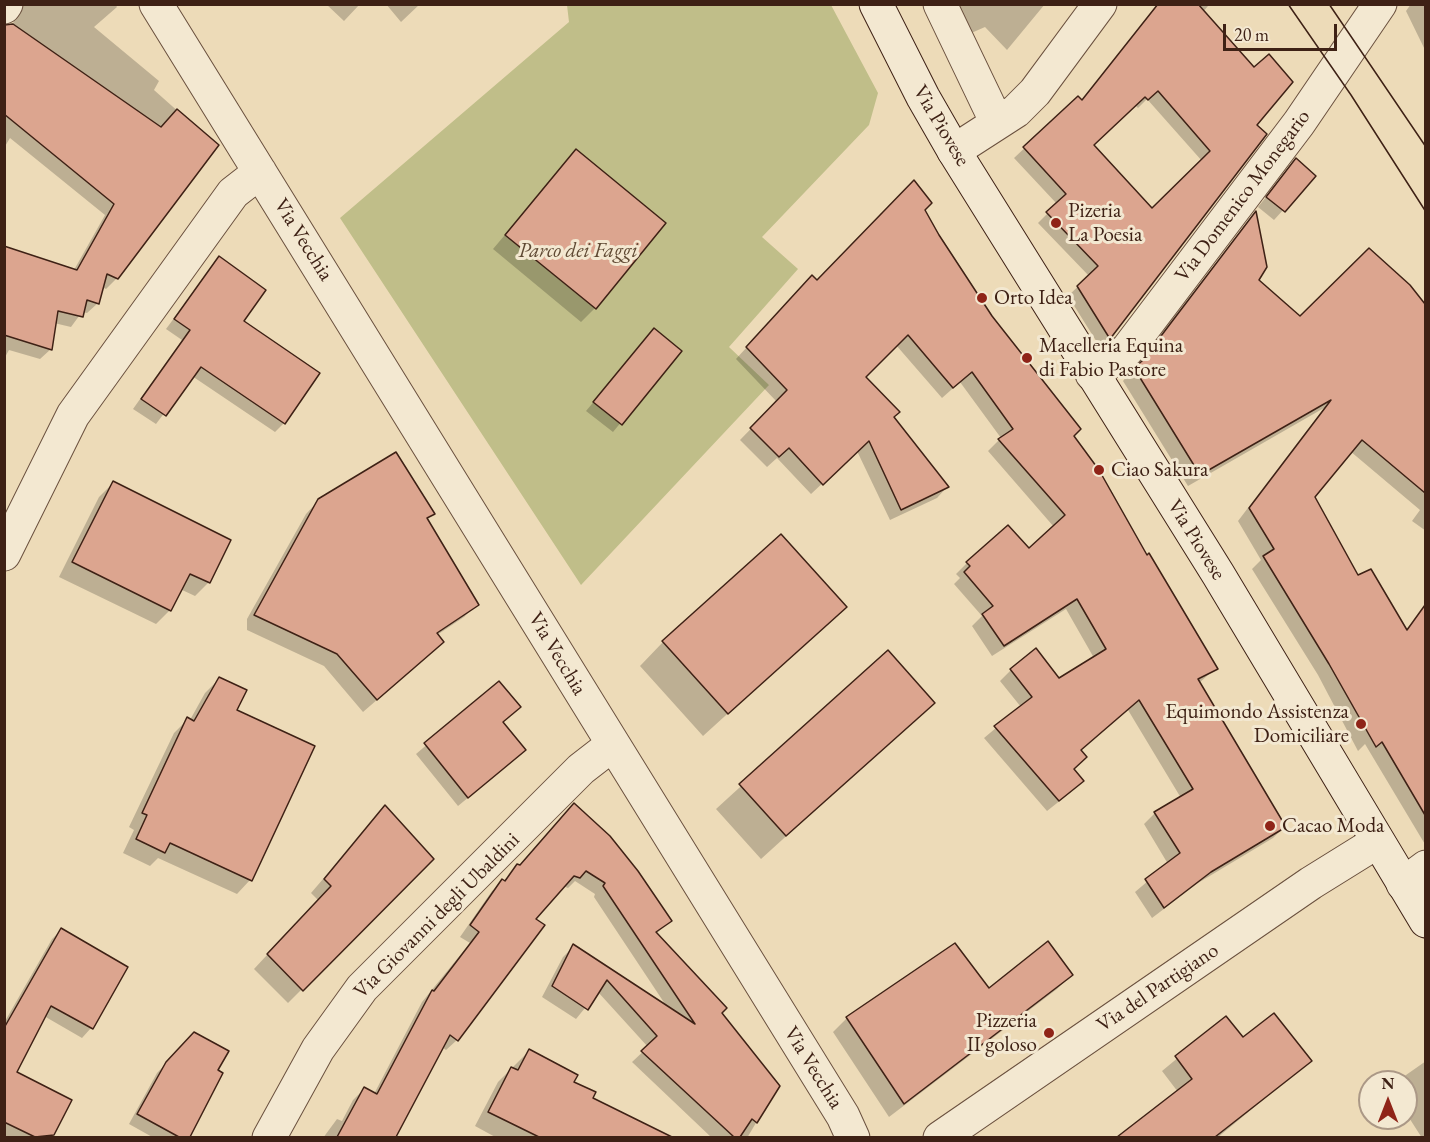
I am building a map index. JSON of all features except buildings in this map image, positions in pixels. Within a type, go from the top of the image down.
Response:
[{"type":"street","name":"Via Vecchia","points":[[156,4],[843,1116],[853,1137]]},
{"type":"street","name":"Via Piovese","points":[[876,4],[923,97],[954,151],[1218,574],[1377,842],[1414,875],[1425,921]]},
{"type":"street","points":[[940,4],[997,123]]},
{"type":"street","points":[[954,151],[1016,111],[1035,92],[1100,4]]},
{"type":"street","name":"Via Domenico Monegario","points":[[1092,374],[1127,350],[1299,123],[1380,4]]},
{"type":"street","points":[[4,554],[73,415],[233,193],[260,172]]},
{"type":"street","name":"Via Giovanni degli Ubaldini","points":[[269,1137],[318,1049],[362,988],[581,769],[612,744]]},
{"type":"street","name":"Via del Partigiano","points":[[940,1137],[1311,883],[1377,842]]},
{"type":"green space","name":"Parco dei Faggi","points":[[567,5],[831,5],[878,93],[869,125],[762,237],[798,269],[729,347],[769,385],[581,585],[340,218],[569,22]]},
{"type":"tram line","points":[[1288,4],[1351,95],[1426,212]]},
{"type":"tram line","points":[[1329,4],[1426,147]]},
{"type":"place","name":"Pizeria La Poesia","points":[[1056,223]]},
{"type":"place","name":"Orto Idea","points":[[982,298]]},
{"type":"place","name":"Macelleria Equina di Fabio Pastore","points":[[1027,358]]},
{"type":"place","name":"Ciao Sakura","points":[[1099,470]]},
{"type":"place","name":"Equimondo Assistenza Domiciliare","points":[[1361,724]]},
{"type":"place","name":"Cacao Moda","points":[[1270,826]]},
{"type":"place","name":"Pizzeria II goloso","points":[[1049,1033]]}]
